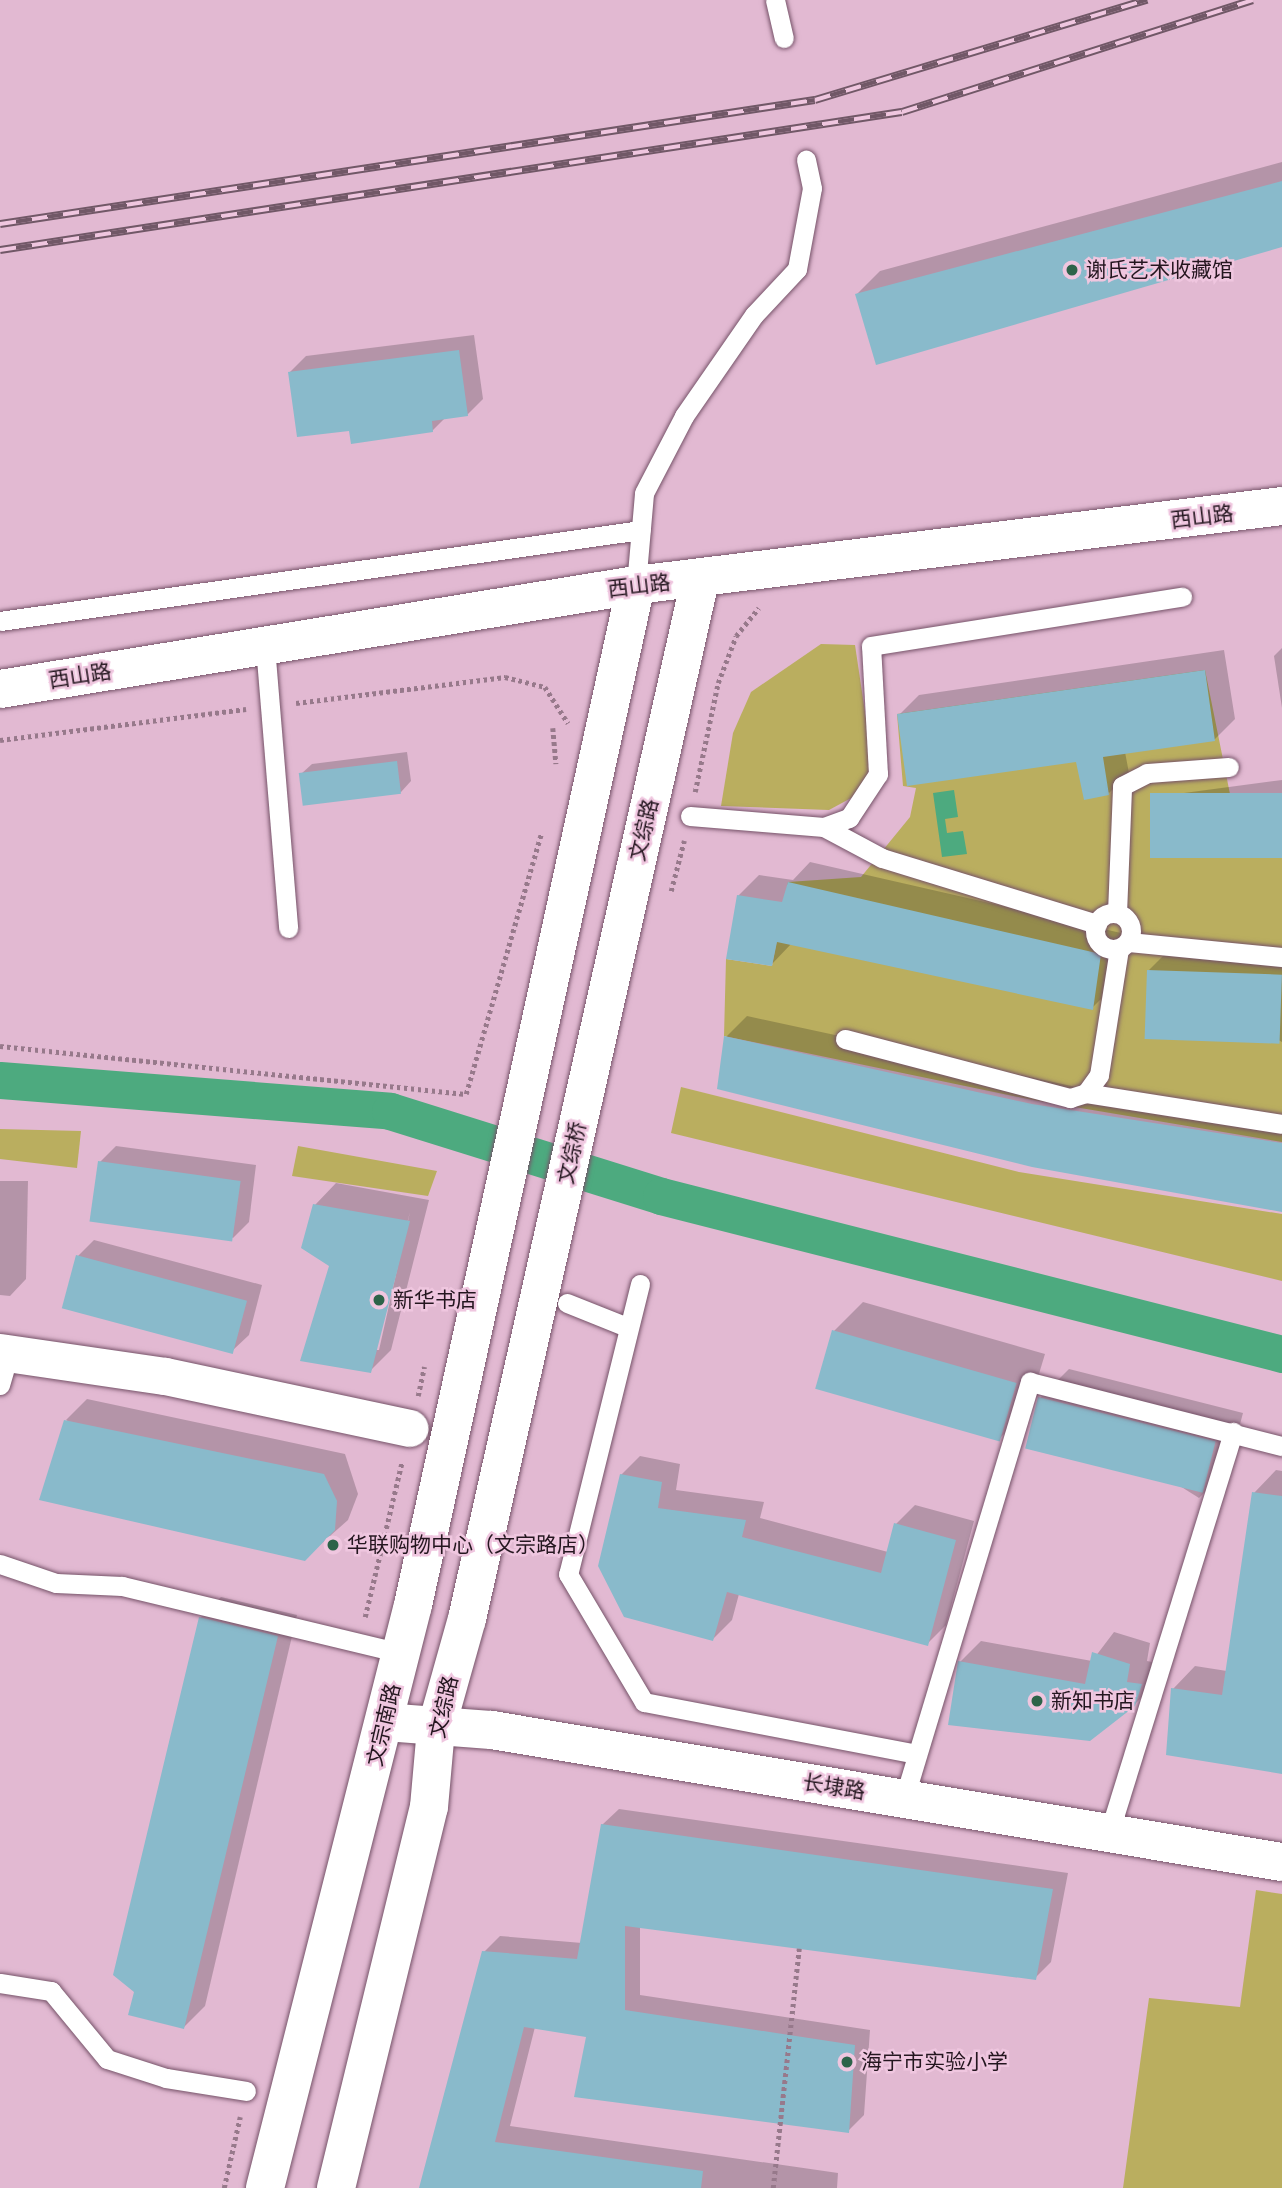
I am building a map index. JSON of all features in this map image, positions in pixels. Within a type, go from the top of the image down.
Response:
[{"type":"main road","name":"西山路","points":[[0,689],[636,585],[700,580],[1282,506]]},
{"type":"main road","name":"文综路","points":[[588,1080],[700,580]]},
{"type":"main road","name":"文宗南路","points":[[265,2188],[402,1653],[533,1072],[636,585]]},
{"type":"main road","name":"文综桥","points":[[555,1226],[588,1080]]},
{"type":"main road","name":"文综路","points":[[336,2188],[429,1807],[436,1729],[555,1226]]},
{"type":"main road","name":"长埭路","points":[[385,1722],[436,1729],[492,1730],[1282,1862]]},
{"type":"street","points":[[3,1363],[164,1376],[410,1429]]},
{"type":"lane","points":[[775,0],[783,38]]},
{"type":"lane","points":[[636,585],[644,493],[684,416],[754,315],[797,270],[812,188],[806,160]]},
{"type":"lane","points":[[0,621],[641,530]]},
{"type":"lane","points":[[824,827],[849,818],[878,774],[871,646],[1182,597]]},
{"type":"lane","points":[[265,646],[288,928]]},
{"type":"lane","points":[[1116,913],[1122,786],[1147,773],[1229,767]]},
{"type":"lane","points":[[690,816],[824,827],[882,858],[1097,924],[1116,913]]},
{"type":"lane","points":[[1086,1093],[1099,1075],[1123,945],[1130,924],[1116,913]]},
{"type":"lane","points":[[1097,924],[1102,945],[1282,957]]},
{"type":"lane","points":[[845,1039],[1070,1098],[1086,1093],[1282,1124]]},
{"type":"lane","points":[[640,1284],[627,1327],[568,1574],[644,1702],[916,1754]]},
{"type":"lane","points":[[567,1303],[627,1327]]},
{"type":"lane","points":[[904,1799],[1030,1382],[1282,1446]]},
{"type":"lane","points":[[1109,1833],[1233,1432]]},
{"type":"lane","points":[[0,1564],[56,1583],[122,1586],[402,1653]]},
{"type":"lane","points":[[0,1983],[51,1991],[107,2059],[166,2078],[246,2091]]},
{"type":"path","points":[[0,740],[505,677],[545,687],[572,733]]},
{"type":"path","points":[[553,728],[559,748],[554,776]]},
{"type":"path","points":[[0,1046],[466,1094],[542,830]]},
{"type":"path","points":[[361,1643],[410,1429]]},
{"type":"path","points":[[773,2188],[799,1948]]},
{"type":"shaded area","points":[[821,644],[855,645],[872,759],[867,778],[853,797],[829,810],[721,806],[733,733],[751,692]]},
{"type":"shaded area","points":[[1205,670],[1231,799],[1282,793],[1282,1142],[1033,1100],[724,1036],[726,959],[772,966],[788,882],[861,877],[910,817],[916,788],[903,786],[897,714]]},
{"type":"shaded area","points":[[954,790],[958,817],[945,819],[947,833],[963,831],[967,854],[942,857],[933,793]]},
{"type":"shaded area","points":[[681,1087],[1019,1172],[1282,1214],[1282,1281],[671,1133]]},
{"type":"shaded area","points":[[0,1129],[81,1131],[77,1168],[0,1159]]},
{"type":"shaded area","points":[[298,1146],[437,1171],[428,1196],[292,1176]]},
{"type":"shaded area","points":[[1256,1890],[1282,1894],[1282,2188],[1123,2188],[1149,1998],[1240,2007]]},
{"type":"building","name":"谢氏艺术收藏馆","points":[[1282,181],[1282,247],[876,365],[855,294]]},
{"type":"building","points":[[459,350],[468,416],[432,421],[433,432],[351,444],[349,431],[297,437],[288,372]]},
{"type":"building","points":[[1205,670],[1215,741],[1103,757],[1109,795],[1084,800],[1076,762],[907,786],[897,714]]},
{"type":"building","points":[[397,761],[401,794],[303,806],[299,773]]},
{"type":"building","points":[[1150,793],[1282,793],[1282,858],[1150,858]]},
{"type":"building","points":[[788,882],[1101,954],[1093,1010],[777,942],[772,966],[726,959],[737,895],[782,902]]},
{"type":"building","points":[[1147,970],[1282,975],[1280,1044],[1145,1039]]},
{"type":"building","points":[[724,1036],[1032,1104],[1282,1143],[1282,1212],[1032,1167],[717,1089]]},
{"type":"building","points":[[98,1161],[241,1181],[232,1241],[90,1221]]},
{"type":"building","points":[[313,1204],[410,1221],[371,1373],[300,1361],[329,1266],[301,1248]]},
{"type":"building","points":[[76,1255],[247,1301],[233,1354],[62,1308]]},
{"type":"building","points":[[832,1330],[1017,1383],[1000,1442],[815,1389]]},
{"type":"building","points":[[1038,1397],[1216,1441],[1203,1493],[1025,1448]]},
{"type":"building","points":[[64,1420],[324,1474],[337,1501],[335,1530],[305,1561],[39,1500]]},
{"type":"building","points":[[620,1474],[662,1482],[658,1508],[746,1520],[742,1537],[881,1573],[894,1523],[956,1540],[928,1646],[727,1592],[713,1641],[624,1617],[598,1566]]},
{"type":"building","points":[[1252,1492],[1282,1496],[1282,1774],[1166,1755],[1171,1688],[1222,1695]]},
{"type":"building","points":[[199,1617],[278,1636],[184,2029],[128,2015],[134,1992],[113,1975]]},
{"type":"building","name":"新知书店","points":[[1092,1652],[1130,1664],[1127,1682],[1142,1684],[1135,1706],[1090,1741],[948,1725],[958,1661],[1085,1684]]},
{"type":"building","points":[[601,1824],[1053,1889],[1036,1980],[625,1926],[625,2010],[855,2045],[849,2133],[574,2097],[586,2037],[524,2027],[495,2142],[703,2171],[701,2188],[419,2188],[482,1951],[577,1959]]},
{"type":"waterway","points":[[0,1080],[390,1111],[661,1196],[1282,1354]]},
{"type":"railway","points":[[0,224],[815,100],[1147,0]]},
{"type":"railway","points":[[0,250],[902,112],[1253,0]]},
{"type":"place","name":"谢氏艺术收藏馆","points":[[1072,270]]},
{"type":"place","name":"新华书店","points":[[379,1300]]},
{"type":"place","name":"华联购物中心（文宗路店）","points":[[333,1545]]},
{"type":"place","name":"新知书店","points":[[1037,1701]]},
{"type":"place","name":"海宁市实验小学","points":[[847,2062]]}]
